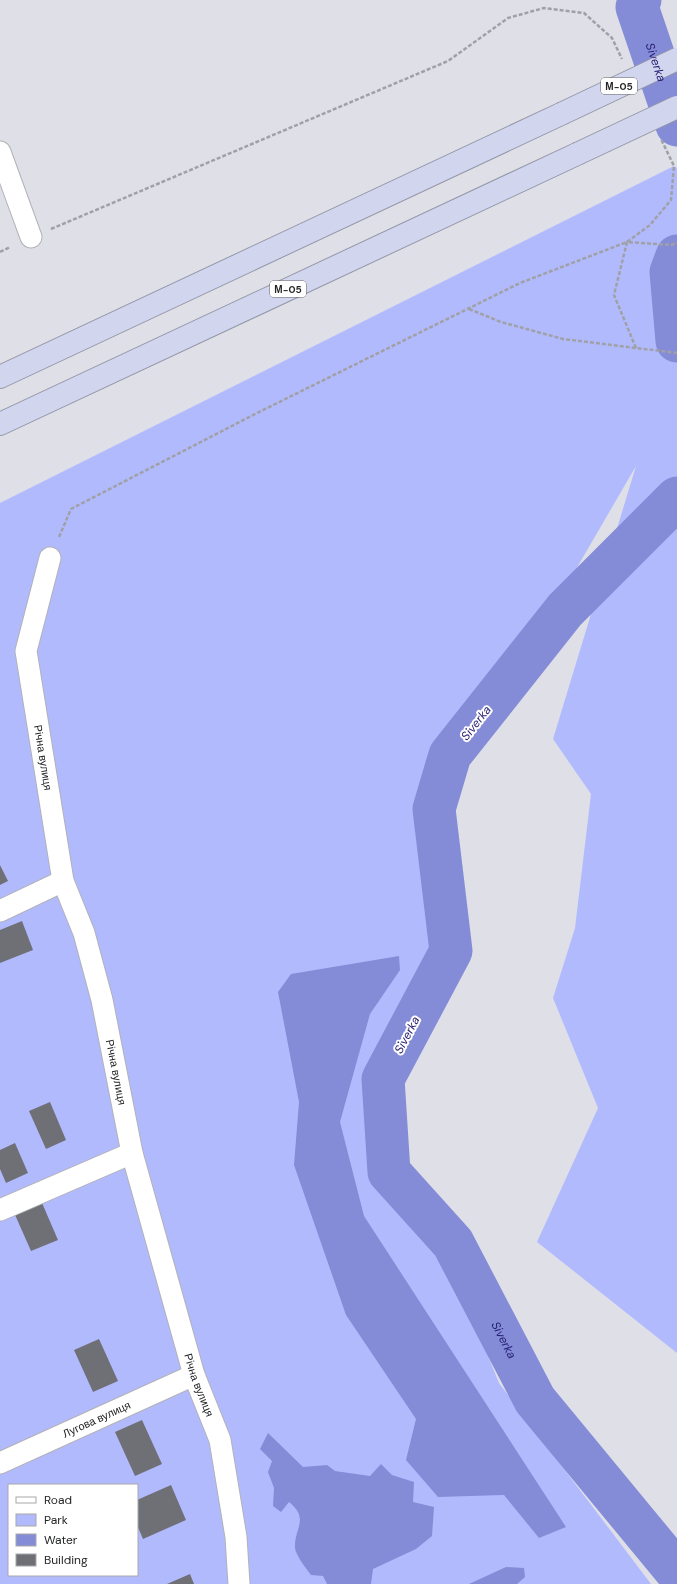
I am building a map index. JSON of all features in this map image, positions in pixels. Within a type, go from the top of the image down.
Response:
[{"type":"highway","name":"М-05","points":[[0,378],[677,59]]},
{"type":"highway","name":"М-05","points":[[0,424],[677,107]]},
{"type":"street","points":[[0,152],[31,237]]},
{"type":"street","name":"Річна вулиця","points":[[50,558],[26,651],[62,881],[84,933],[102,1000],[132,1153],[194,1375],[220,1440],[236,1537],[239,1584]]},
{"type":"street","points":[[0,911],[62,881]]},
{"type":"street","points":[[0,1210],[132,1153]]},
{"type":"street","name":"Лугова вулиця","points":[[0,1463],[194,1375]]},
{"type":"path","points":[[636,348],[614,295],[627,242],[671,245],[677,243]]},
{"type":"path","points":[[468,309],[501,322],[563,339],[677,353]]},
{"type":"green space","points":[[674,166],[677,168],[677,1353],[537,1242],[598,1108],[553,998],[575,928],[591,794],[553,739],[636,466],[575,571],[451,730],[422,803],[433,945],[368,1080],[369,1173],[457,1280],[499,1383],[651,1584],[0,1584],[0,503]]},
{"type":"water","points":[[399,956],[400,970],[370,1014],[340,1122],[364,1216],[566,1527],[539,1538],[504,1495],[438,1497],[406,1460],[416,1419],[346,1315],[294,1165],[299,1102],[278,992],[291,974]]},
{"type":"water","points":[[268,1433],[303,1467],[327,1465],[335,1471],[370,1476],[381,1464],[392,1475],[414,1482],[413,1502],[434,1507],[432,1536],[416,1549],[373,1569],[371,1584],[327,1584],[323,1576],[311,1575],[299,1558],[295,1548],[295,1541],[300,1524],[299,1514],[289,1502],[281,1512],[273,1506],[274,1488],[268,1472],[272,1461],[260,1449]]},
{"type":"water","points":[[506,1567],[524,1568],[525,1577],[517,1584],[469,1584]]},
{"type":"building","points":[[0,865],[8,881],[0,885]]},
{"type":"building","points":[[22,921],[33,950],[0,963],[0,930]]},
{"type":"building","points":[[50,1102],[66,1140],[46,1149],[29,1111]]},
{"type":"building","points":[[15,1143],[28,1173],[6,1183],[0,1169],[0,1150]]},
{"type":"building","points":[[39,1196],[58,1240],[31,1251],[12,1208]]},
{"type":"building","points":[[99,1339],[118,1381],[93,1392],[74,1350]]},
{"type":"building","points":[[142,1420],[162,1464],[135,1476],[115,1432]]},
{"type":"building","points":[[171,1485],[186,1520],[143,1539],[138,1527],[138,1500]]},
{"type":"building","points":[[190,1574],[194,1584],[167,1584]]},
{"type":"waterway","name":"Siverka","points":[[640,0],[637,7],[677,125]]},
{"type":"waterway","name":"Siverka","points":[[677,256],[671,272],[677,341]]},
{"type":"waterway","name":"Siverka","points":[[677,498],[565,610],[450,755],[434,809],[451,951],[383,1079],[389,1172],[453,1243],[535,1400],[677,1572]]}]
